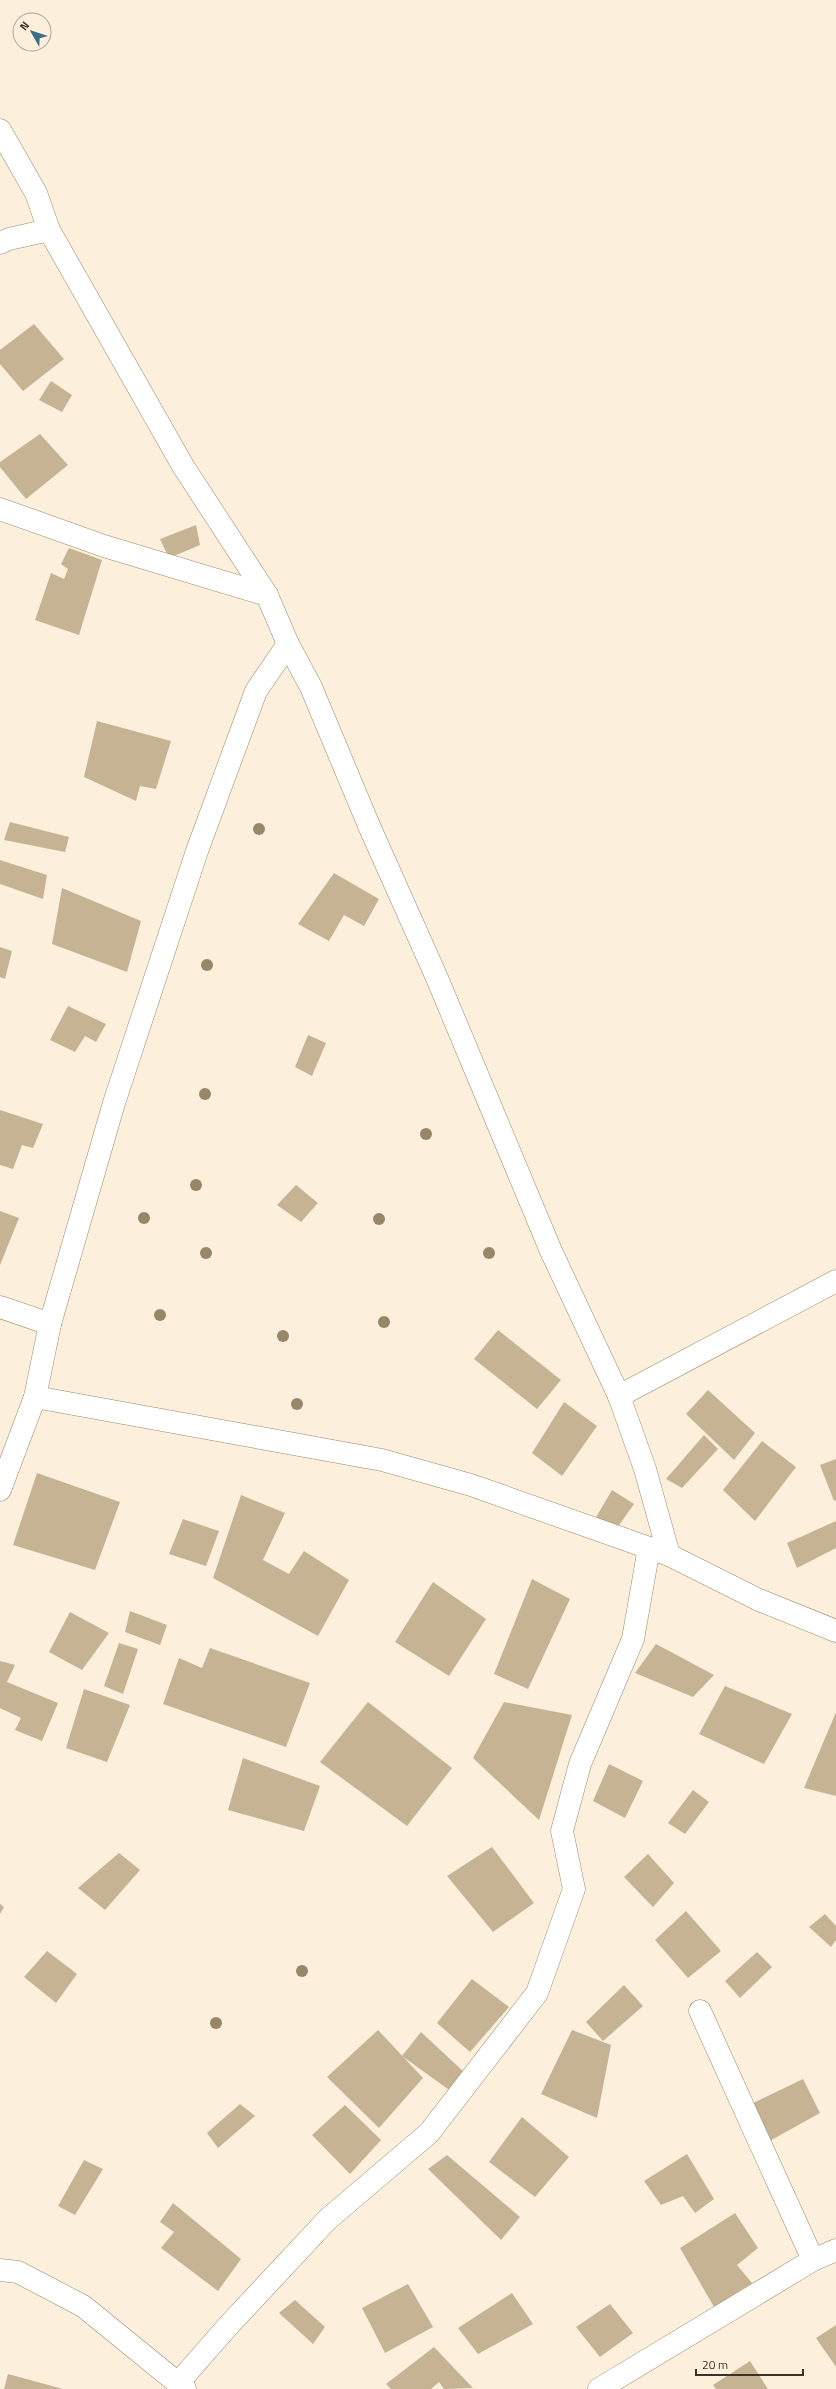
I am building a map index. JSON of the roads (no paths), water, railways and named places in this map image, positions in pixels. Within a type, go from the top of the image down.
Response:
[{"type":"street","points":[[0,130],[36,194],[50,230],[183,466],[267,595],[288,644],[311,686],[370,828],[437,978],[551,1251],[619,1396],[645,1469],[659,1552],[633,1639],[580,1764],[562,1831],[574,1889],[537,1993],[429,2133],[328,2219],[228,2326],[182,2386],[83,2306],[53,2288],[18,2272],[0,2270]]},
{"type":"street","points":[[0,243],[9,239],[50,230]]},
{"type":"street","points":[[0,509],[104,546],[267,595]]},
{"type":"street","points":[[0,1490],[35,1396],[50,1324],[114,1103],[197,851],[256,691],[288,644]]},
{"type":"street","points":[[619,1396],[836,1281]]},
{"type":"street","points":[[0,1307],[50,1324]]},
{"type":"street","points":[[35,1396],[382,1460],[471,1485],[659,1552],[759,1600],[836,1631]]},
{"type":"street","points":[[700,2011],[813,2260]]},
{"type":"street","points":[[599,2389],[813,2260],[836,2250]]}]
